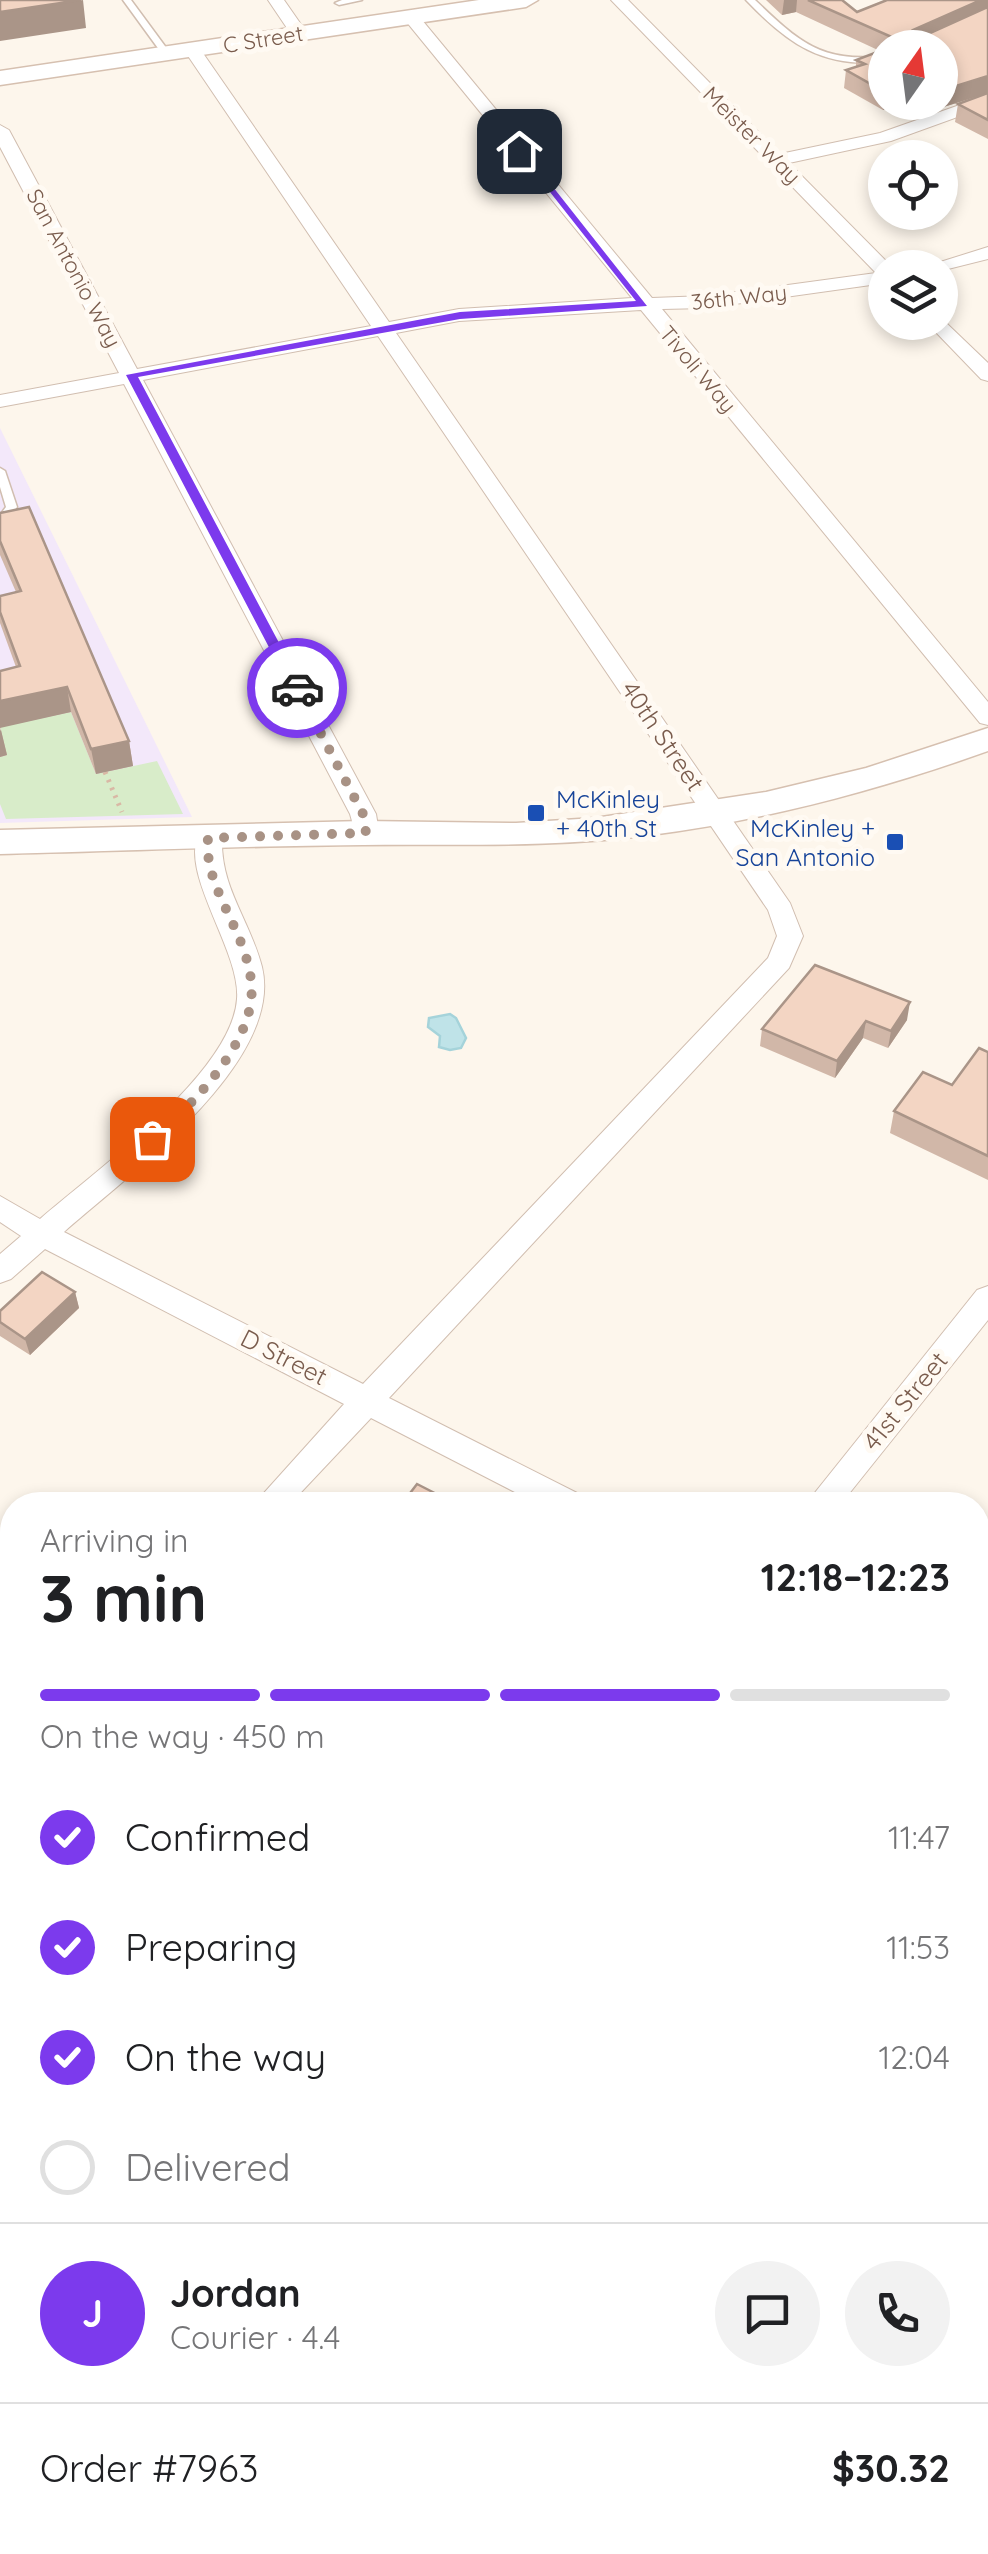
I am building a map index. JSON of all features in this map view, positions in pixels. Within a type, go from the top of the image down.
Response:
[{"type":"street","points":[[276,0],[300,34]]},
{"type":"street","name":"C Street","points":[[0,78],[484,3],[526,0]]},
{"type":"street","name":"Meister Way","points":[[619,0],[868,256]]},
{"type":"street","name":"Tivoli Way","points":[[410,17],[988,718]]},
{"type":"street","name":"40th Street","points":[[192,50],[716,813],[788,922],[790,936],[780,962],[281,1492]]},
{"type":"street","points":[[776,160],[885,137],[988,100]]},
{"type":"street","name":"San Antonio Way","points":[[0,130],[363,814],[366,833]]},
{"type":"street","points":[[958,261],[988,253]]},
{"type":"street","name":"36th Way","points":[[0,401],[383,326],[531,308],[753,297],[868,277]]},
{"type":"street","points":[[954,340],[988,375]]},
{"type":"street","points":[[0,842],[366,833],[536,834],[716,813],[868,779],[988,740]]},
{"type":"street","points":[[0,1271],[39,1233],[201,1096],[236,1038],[251,1003],[249,968],[208,865],[208,838]]},
{"type":"street","name":"D Street","points":[[0,1208],[39,1233],[545,1492]]},
{"type":"street","name":"41st Street","points":[[832,1492],[988,1298]]},
{"type":"lane","points":[[127,0],[166,54]]},
{"type":"lane","points":[[339,3],[358,0]]},
{"type":"lane","points":[[750,0],[796,43],[815,54],[844,60],[868,59]]},
{"type":"lane","points":[[0,470],[12,508],[0,522]]},
{"type":"path","points":[[105,772],[126,820]]},
{"type":"shaded area","points":[[0,428],[192,817],[0,823]]},
{"type":"green space","points":[[71,712],[96,774],[157,761],[183,814],[6,819],[0,804],[0,757],[6,755],[0,727]]},
{"type":"water","points":[[450,1014],[466,1038],[461,1048],[450,1050],[439,1047],[440,1036],[428,1027],[429,1018]]},
{"type":"building","points":[[0,0],[81,0],[0,12]]},
{"type":"building","points":[[808,0],[842,0],[857,12],[887,0],[981,0],[913,30],[876,30]]},
{"type":"building","points":[[988,7],[988,76],[958,85],[958,30],[937,30]]},
{"type":"building","points":[[868,55],[868,82],[846,70],[865,64],[856,60]]},
{"type":"building","points":[[988,93],[988,120],[958,104]]},
{"type":"building","points":[[29,507],[129,741],[91,749],[67,687],[0,701],[0,671],[20,666],[0,612],[0,596],[21,591],[0,541],[0,513]]},
{"type":"building","points":[[815,965],[910,1002],[891,1031],[866,1021],[837,1061],[762,1029]]},
{"type":"building","points":[[979,1048],[988,1052],[988,1156],[894,1111],[923,1072],[952,1085]]},
{"type":"building","points":[[42,1272],[75,1292],[25,1339],[0,1322],[0,1311]]},
{"type":"building","points":[[417,1484],[433,1492],[411,1492]]},
{"type":"way so far","points":[[152,1139],[201,1096],[236,1038],[251,1003],[249,968],[206,860],[208,838],[366,833],[363,814],[297,688]]},
{"type":"place","name":"McKinley + 40th St","points":[[536,813]]},
{"type":"place","name":"McKinley + San Antonio","points":[[895,842]]},
{"type":"route","points":[[297,688],[131,375],[383,326],[531,308],[644,304],[519,151]]}]
